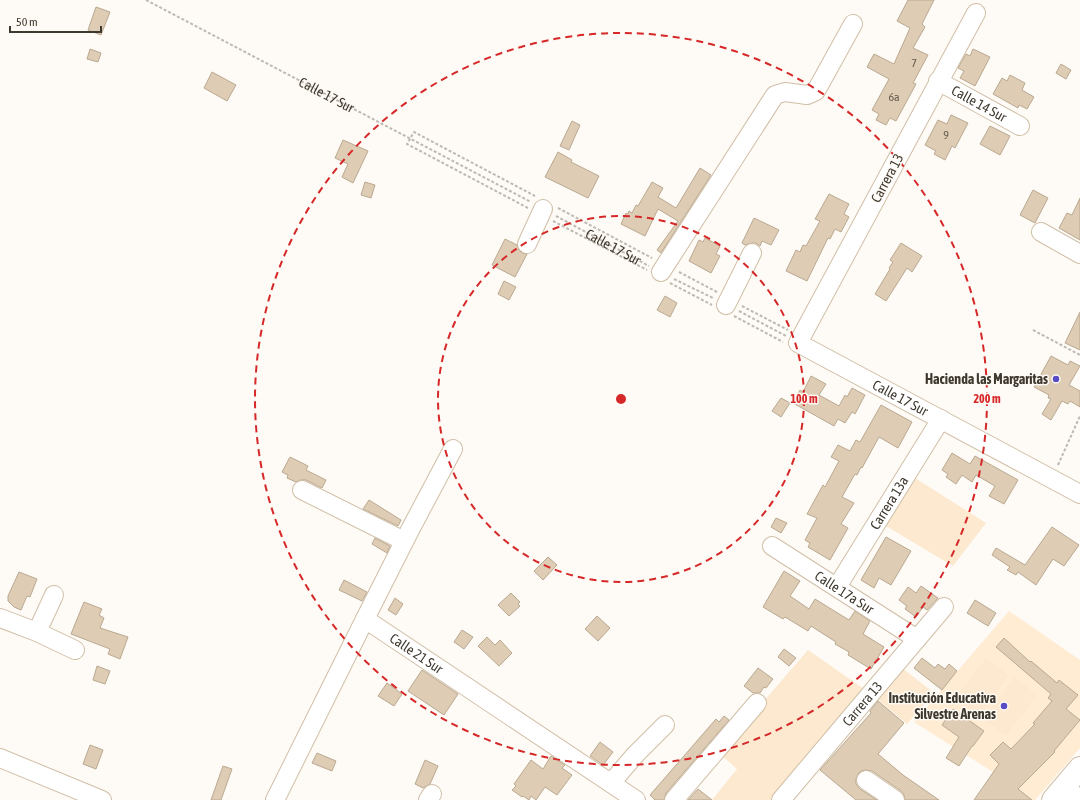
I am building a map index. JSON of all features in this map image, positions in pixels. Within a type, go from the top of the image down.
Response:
[{"type":"main road","points":[[1066,795],[1080,768]]},
{"type":"street","name":"Carrera 13","points":[[791,343],[976,13]]},
{"type":"street","points":[[660,275],[775,95],[785,92],[807,95],[816,91],[853,24]]},
{"type":"street","name":"Calle 14 Sur","points":[[938,81],[1020,126]]},
{"type":"street","points":[[527,244],[542,212]]},
{"type":"street","points":[[1041,232],[1080,254]]},
{"type":"street","points":[[723,308],[752,253]]},
{"type":"street","name":"Calle 17 Sur","points":[[791,343],[941,419],[1051,479],[1078,489]]},
{"type":"street","name":"Carrera 13a","points":[[837,587],[941,419]]},
{"type":"street","points":[[274,800],[407,536],[453,449]]},
{"type":"street","points":[[302,490],[407,536]]},
{"type":"street","name":"Calle 17a Sur","points":[[772,546],[917,639]]},
{"type":"street","points":[[37,632],[54,595]]},
{"type":"street","name":"Carrera 13","points":[[781,800],[944,607]]},
{"type":"street","points":[[0,618],[37,632],[75,650]]},
{"type":"street","name":"Calle 21 Sur","points":[[365,619],[636,800]]},
{"type":"street","points":[[674,800],[757,703]]},
{"type":"street","points":[[611,783],[635,755],[665,725]]},
{"type":"street","points":[[0,758],[102,800]]},
{"type":"street","points":[[866,780],[895,800]]},
{"type":"path","name":"Calle 17 Sur","points":[[146,0],[411,138],[542,212],[791,343]]},
{"type":"path","points":[[414,132],[407,144],[542,212],[791,343]]},
{"type":"path","points":[[1034,330],[1080,354]]},
{"type":"path","points":[[1051,479],[1080,416]]},
{"type":"shaded area","points":[[915,478],[986,523],[953,566],[886,526]]},
{"type":"shaded area","name":"Institución Educativa Silvestre Arenas","points":[[1009,611],[1080,660],[1080,748],[1035,800],[914,722]]},
{"type":"shaded area","points":[[808,650],[864,689],[773,800],[712,800],[737,769],[719,753]]},
{"type":"shaded area","points":[[986,658],[1009,675],[979,716],[955,699]]},
{"type":"shaded area","points":[[902,668],[934,693],[907,724],[876,698]]},
{"type":"shaded area","points":[[1014,677],[1037,695],[1006,736],[983,719]]},
{"type":"building","points":[[908,0],[934,0],[922,24],[925,27],[913,48],[928,55],[913,83],[916,84],[896,121],[890,118],[886,125],[876,120],[879,114],[872,110],[889,79],[867,67],[874,54],[894,64],[910,28],[897,21]]},
{"type":"building","points":[[96,7],[110,12],[101,35],[88,30]]},
{"type":"building","points":[[90,49],[101,53],[98,62],[87,59]]},
{"type":"building","points":[[973,49],[990,57],[975,86],[960,78],[964,71],[958,68],[966,54],[970,56]]},
{"type":"building","points":[[1061,64],[1071,70],[1066,79],[1056,73]]},
{"type":"building","points":[[212,72],[236,85],[227,101],[204,88]]},
{"type":"building","points":[[1010,75],[1025,83],[1022,90],[1034,97],[1027,109],[1019,105],[1018,108],[993,94],[1002,78],[1007,81]]},
{"type":"building","points":[[951,115],[968,123],[955,148],[952,146],[945,160],[934,154],[936,151],[925,145],[938,120],[947,124]]},
{"type":"building","points":[[572,121],[580,125],[569,150],[560,146]]},
{"type":"building","points":[[990,126],[1010,136],[1000,155],[980,144]]},
{"type":"building","points":[[343,140],[368,151],[353,183],[342,177],[348,164],[335,158]]},
{"type":"building","points":[[558,152],[572,160],[571,162],[599,176],[588,198],[545,177]]},
{"type":"building","points":[[700,168],[711,175],[661,253],[657,250],[678,221],[658,209],[645,236],[621,224],[626,213],[628,214],[629,211],[632,213],[636,205],[638,206],[652,182],[663,188],[658,197],[676,208]]},
{"type":"building","points":[[365,182],[375,185],[371,198],[361,195]]},
{"type":"building","points":[[1033,190],[1048,198],[1035,223],[1020,215]]},
{"type":"building","points":[[829,194],[849,204],[844,214],[849,217],[841,232],[835,229],[830,239],[828,238],[807,281],[786,271],[796,250],[800,252],[803,245],[806,246],[820,221],[815,219]]},
{"type":"building","points":[[1080,198],[1080,240],[1059,228],[1067,213],[1072,215]]},
{"type":"building","points":[[754,218],[779,230],[771,245],[762,241],[760,246],[756,243],[745,245],[742,243]]},
{"type":"building","points":[[705,238],[720,246],[716,254],[720,256],[711,273],[689,261],[699,240],[703,242]]},
{"type":"building","points":[[505,239],[517,245],[522,253],[527,254],[515,277],[492,265]]},
{"type":"building","points":[[901,243],[922,256],[912,272],[907,268],[886,301],[875,294],[890,269],[889,268],[893,262],[890,260]]},
{"type":"building","points":[[504,281],[516,287],[509,300],[498,294]]},
{"type":"building","points":[[665,296],[677,303],[670,317],[657,310]]},
{"type":"building","points":[[1080,312],[1080,350],[1065,343]]},
{"type":"building","name":"Hacienda las Margaritas","points":[[1051,356],[1068,365],[1070,361],[1080,366],[1069,385],[1080,391],[1080,407],[1070,401],[1068,404],[1062,401],[1051,420],[1042,414],[1051,399],[1048,398],[1049,395],[1034,387]]},
{"type":"building","points":[[811,376],[826,384],[819,395],[839,406],[845,395],[847,397],[852,388],[865,395],[855,414],[852,412],[845,423],[838,419],[834,426],[793,403],[800,390],[803,392]]},
{"type":"building","points":[[781,398],[790,403],[781,417],[772,411]]},
{"type":"building","points":[[881,405],[912,422],[898,448],[879,437],[862,468],[861,467],[857,475],[855,474],[842,497],[854,503],[841,524],[848,528],[830,560],[808,547],[810,543],[805,540],[817,518],[807,514],[823,485],[825,487],[839,461],[831,457],[838,445],[850,451],[856,440],[860,442]]},
{"type":"building","points":[[952,453],[970,464],[975,456],[1018,480],[1004,504],[989,496],[995,486],[976,475],[972,482],[962,475],[956,484],[946,477],[948,474],[942,470]]},
{"type":"building","points":[[290,457],[308,466],[306,470],[326,480],[322,488],[306,480],[296,482],[287,478],[288,475],[282,472]]},
{"type":"building","points":[[369,500],[401,520],[398,526],[363,509]]},
{"type":"building","points":[[776,518],[787,523],[781,533],[771,527]]},
{"type":"building","points":[[1052,527],[1079,545],[1064,566],[1053,559],[1036,585],[1018,572],[1016,575],[1007,570],[1010,567],[992,555],[996,548],[1025,565]]},
{"type":"building","points":[[886,537],[911,551],[891,585],[879,578],[874,588],[861,580]]},
{"type":"building","points":[[375,538],[390,546],[387,553],[372,544]]},
{"type":"building","points":[[548,557],[557,565],[543,580],[534,571]]},
{"type":"building","points":[[784,571],[800,581],[790,596],[809,609],[815,599],[849,620],[855,611],[870,621],[863,634],[884,647],[871,669],[848,655],[849,652],[835,644],[836,642],[811,626],[808,631],[785,617],[783,619],[763,607]]},
{"type":"building","points":[[19,572],[37,579],[30,597],[27,596],[21,610],[14,607],[8,601],[8,596]]},
{"type":"building","points":[[344,580],[367,592],[362,601],[339,590]]},
{"type":"building","points":[[921,586],[938,598],[927,610],[923,607],[916,617],[905,609],[907,606],[899,600],[908,587],[916,593]]},
{"type":"building","points":[[511,593],[520,602],[518,604],[520,606],[509,616],[498,605]]},
{"type":"building","points":[[395,598],[403,604],[396,615],[388,610]]},
{"type":"building","points":[[975,600],[996,613],[988,626],[967,613]]},
{"type":"building","points":[[84,602],[102,609],[99,615],[104,618],[100,628],[128,637],[120,659],[108,654],[110,649],[71,634]]},
{"type":"building","points":[[597,616],[610,628],[598,641],[585,629]]},
{"type":"building","points":[[462,630],[473,637],[464,649],[454,642]]},
{"type":"building","points":[[487,637],[495,645],[500,640],[512,653],[499,666],[478,646]]},
{"type":"building","points":[[1004,638],[1030,662],[1031,661],[1057,683],[1059,680],[1078,695],[1066,709],[1080,720],[1054,751],[1055,752],[1018,789],[1032,800],[974,800],[999,764],[990,755],[1003,742],[1011,749],[1035,724],[1033,723],[1052,701],[1048,698],[1051,694],[996,647]]},
{"type":"building","points":[[784,649],[796,658],[789,666],[778,657]]},
{"type":"building","points":[[922,658],[935,668],[938,664],[945,669],[949,664],[957,671],[942,690],[914,668]]},
{"type":"building","points":[[97,666],[110,671],[105,684],[93,680]]},
{"type":"building","points":[[758,668],[773,679],[760,693],[753,693],[744,686]]},
{"type":"building","points":[[422,670],[458,694],[444,715],[408,691]]},
{"type":"building","points":[[387,683],[402,694],[394,706],[378,696]]},
{"type":"building","points":[[878,701],[904,723],[878,754],[903,775],[939,800],[905,800],[901,791],[872,771],[866,770],[861,771],[858,774],[856,784],[860,789],[877,800],[856,800],[820,770],[871,713],[870,711]]},
{"type":"building","points":[[953,709],[984,731],[959,766],[946,758],[959,737],[942,725]]},
{"type":"building","points":[[724,716],[729,720],[666,793],[664,800],[655,800],[650,795],[716,719],[719,722]]},
{"type":"building","points":[[600,742],[613,752],[603,765],[590,756]]},
{"type":"building","points":[[90,745],[103,750],[96,769],[83,764]]},
{"type":"building","points":[[317,753],[336,761],[332,771],[312,763]]},
{"type":"building","points":[[551,756],[565,765],[562,768],[572,775],[557,795],[545,787],[536,800],[531,796],[529,800],[512,790],[516,786],[514,784],[531,760],[543,769]]},
{"type":"building","points":[[425,760],[438,766],[430,784],[423,788],[415,784]]},
{"type":"building","points":[[223,766],[232,769],[221,800],[211,800]]},
{"type":"building","points":[[698,789],[712,800],[688,800]]},
{"type":"place","name":"Hacienda las Margaritas","points":[[1056,379]]},
{"type":"place","name":"Institución Educativa Silvestre Arenas","points":[[1004,706]]}]
